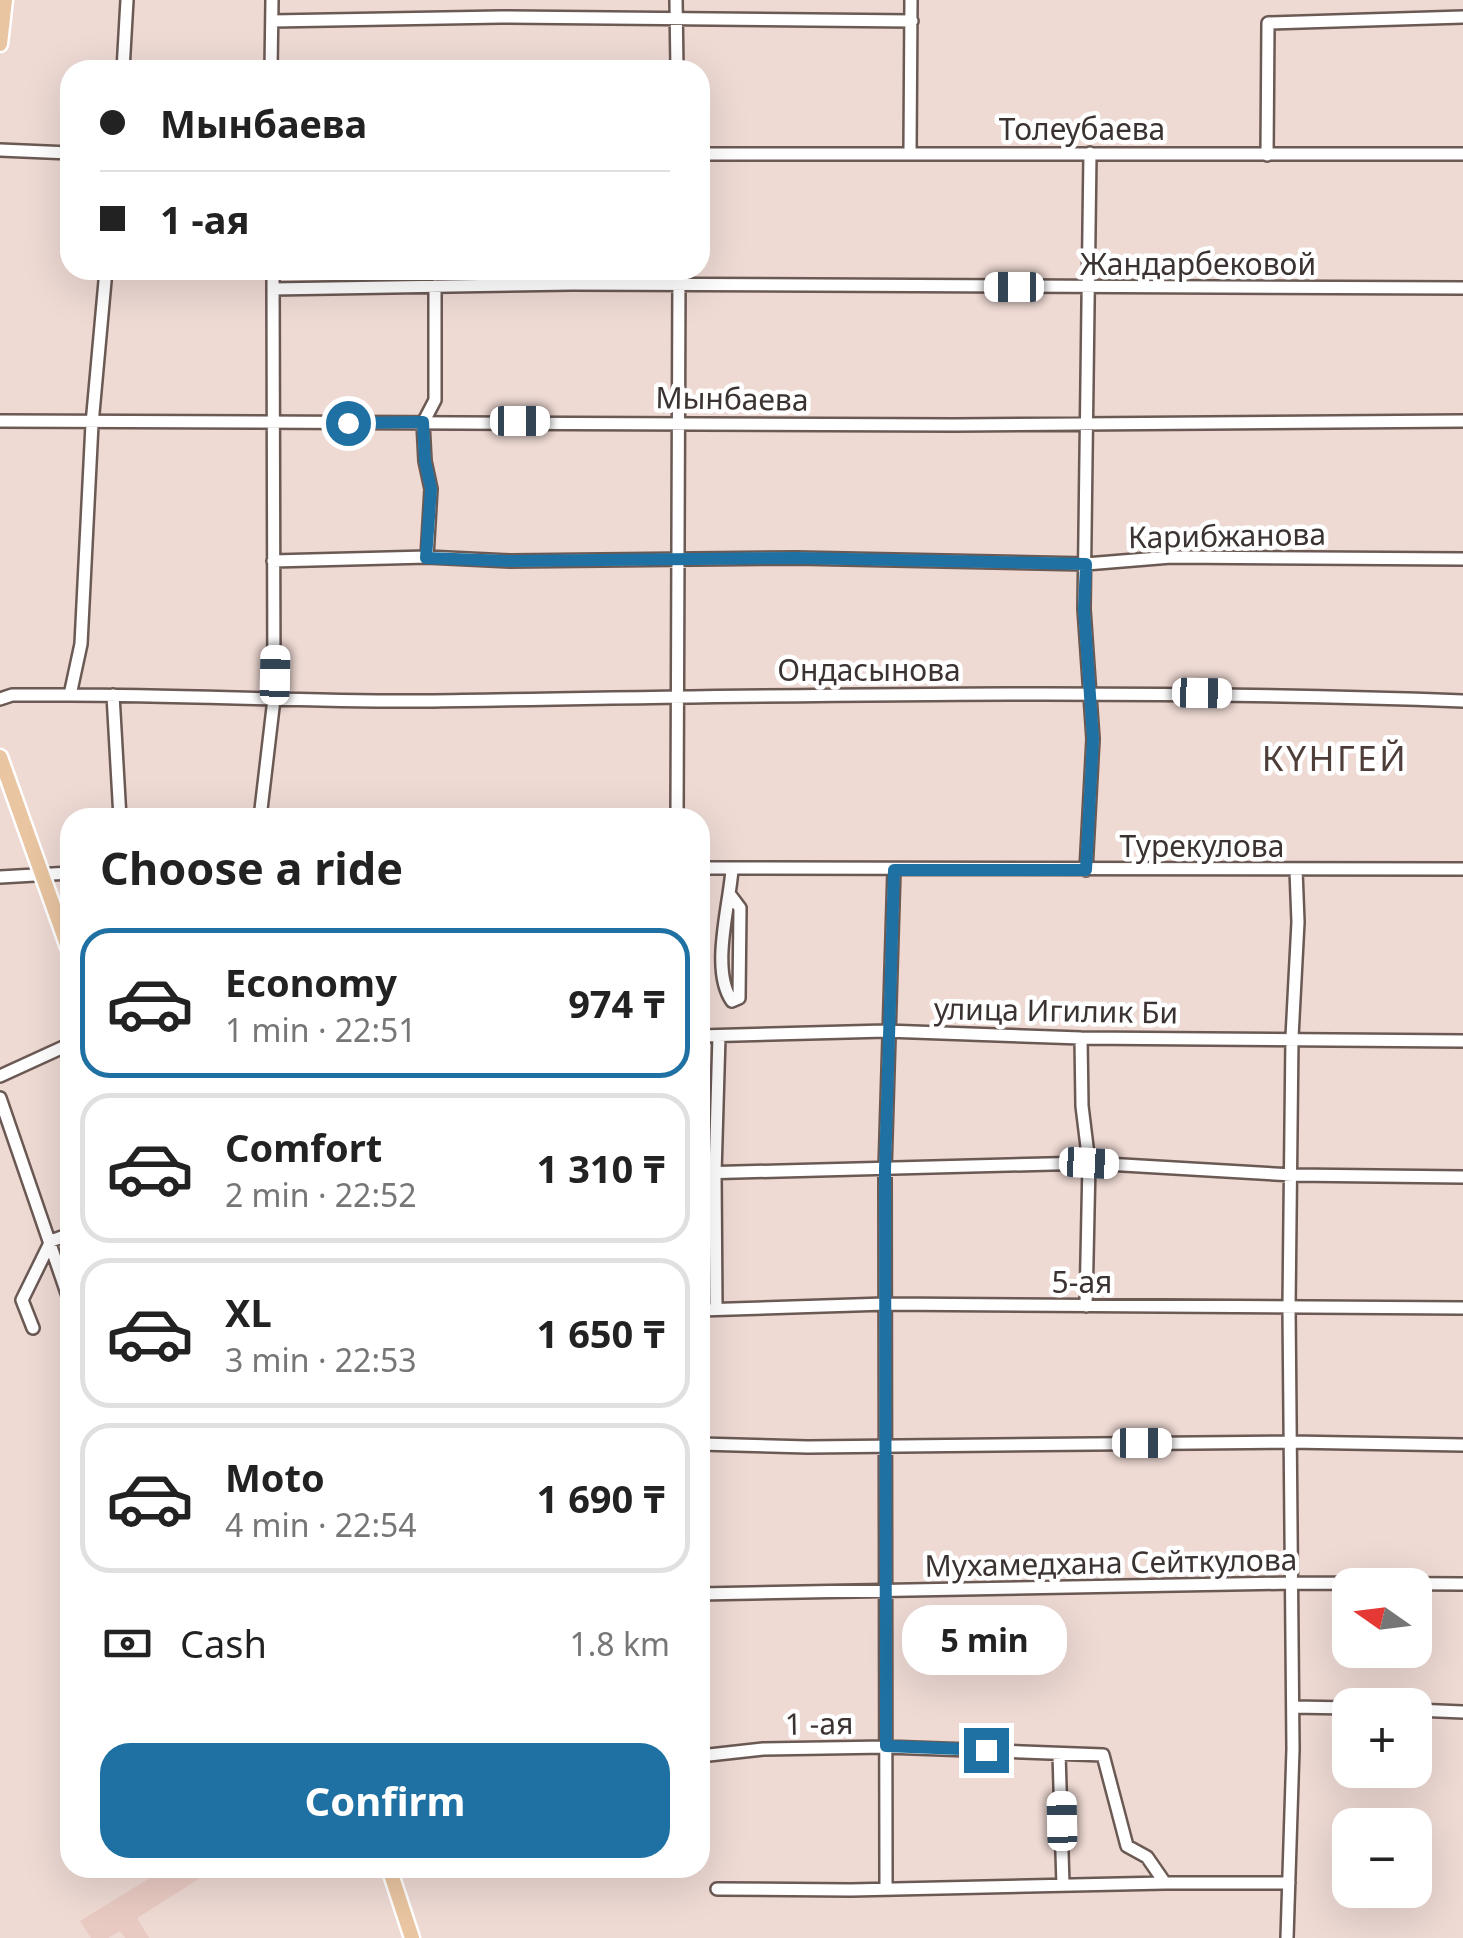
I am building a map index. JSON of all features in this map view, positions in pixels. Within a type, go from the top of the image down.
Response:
[{"type":"main road","points":[[0,44],[5,0]]},
{"type":"main road","points":[[0,757],[60,926]]},
{"type":"main road","points":[[392,1878],[412,1938]]},
{"type":"street","points":[[124,60],[128,0]]},
{"type":"street","points":[[272,0],[272,60]]},
{"type":"street","points":[[676,0],[677,60]]},
{"type":"street","points":[[910,152],[912,0]]},
{"type":"street","points":[[1268,155],[1268,23],[1463,17]]},
{"type":"street","points":[[272,21],[912,21]]},
{"type":"street","points":[[0,150],[60,153]]},
{"type":"street","points":[[1086,870],[1093,739],[1084,609],[1090,153]]},
{"type":"street","name":"Толеубаева","points":[[710,154],[1463,154]]},
{"type":"street","points":[[70,694],[81,644],[92,424],[105,280]]},
{"type":"street","points":[[261,808],[274,699],[273,280]]},
{"type":"street","points":[[677,808],[678,280]]},
{"type":"street","name":"Жандарбековой","points":[[273,289],[678,285],[1463,288]]},
{"type":"street","points":[[426,558],[431,489],[423,422],[434,400],[434,286]]},
{"type":"street","name":"Мынбаева","points":[[0,421],[955,425],[1463,421]]},
{"type":"street","name":"Карибжанова","points":[[273,561],[426,558],[1086,564],[1171,557],[1463,559]]},
{"type":"street","name":"Ондасынова","points":[[0,699],[12,695],[70,694],[422,701],[677,694],[1089,692],[1463,701]]},
{"type":"street","points":[[113,695],[119,808]]},
{"type":"street","name":"Турекулова","points":[[710,868],[1463,869]]},
{"type":"street","points":[[731,896],[740,908],[742,982],[739,998],[732,1001],[725,987],[722,961],[732,869]]},
{"type":"street","points":[[886,1888],[886,1031],[894,870]]},
{"type":"street","points":[[1287,1938],[1293,1707],[1289,1308],[1296,870]]},
{"type":"street","points":[[0,877],[60,873]]},
{"type":"street","name":"улица Игилик Би","points":[[710,1036],[886,1031],[1082,1038],[1463,1041]]},
{"type":"street","points":[[716,1309],[719,1036]]},
{"type":"street","points":[[1082,1038],[1082,1106],[1089,1163],[1086,1306]]},
{"type":"street","points":[[0,1076],[60,1049]]},
{"type":"street","points":[[0,1098],[60,1270]]},
{"type":"street","points":[[710,1172],[1089,1163],[1293,1176],[1463,1177]]},
{"type":"street","points":[[33,1328],[22,1300],[51,1241],[60,1238]]},
{"type":"street","name":"5-ая","points":[[710,1309],[885,1304],[1463,1308]]},
{"type":"street","points":[[710,1444],[1463,1445]]},
{"type":"street","name":"Мухамедхана Сейткулова","points":[[710,1594],[1291,1583],[1463,1584]]},
{"type":"street","points":[[1293,1707],[1332,1708]]},
{"type":"street","points":[[1432,1711],[1463,1712]]},
{"type":"street","name":"1 -ая","points":[[710,1755],[763,1749],[886,1746],[1104,1754],[1127,1846],[1147,1857],[1166,1883]]},
{"type":"street","points":[[1059,1754],[1063,1885]]},
{"type":"street","points":[[718,1889],[1288,1883]]},
{"type":"shaded area","points":[[150,1878],[200,1878],[137,1918],[149,1938],[125,1938],[120,1931],[108,1938],[91,1938],[80,1921]]},
{"type":"district","name":"КҮНГЕЙ","points":[[1335,757]]},
{"type":"route","points":[[348,423],[423,422],[431,489],[426,558],[796,558],[1086,564],[1084,609],[1093,739],[1086,870],[894,870],[886,1031],[886,1746],[986,1750]]}]
